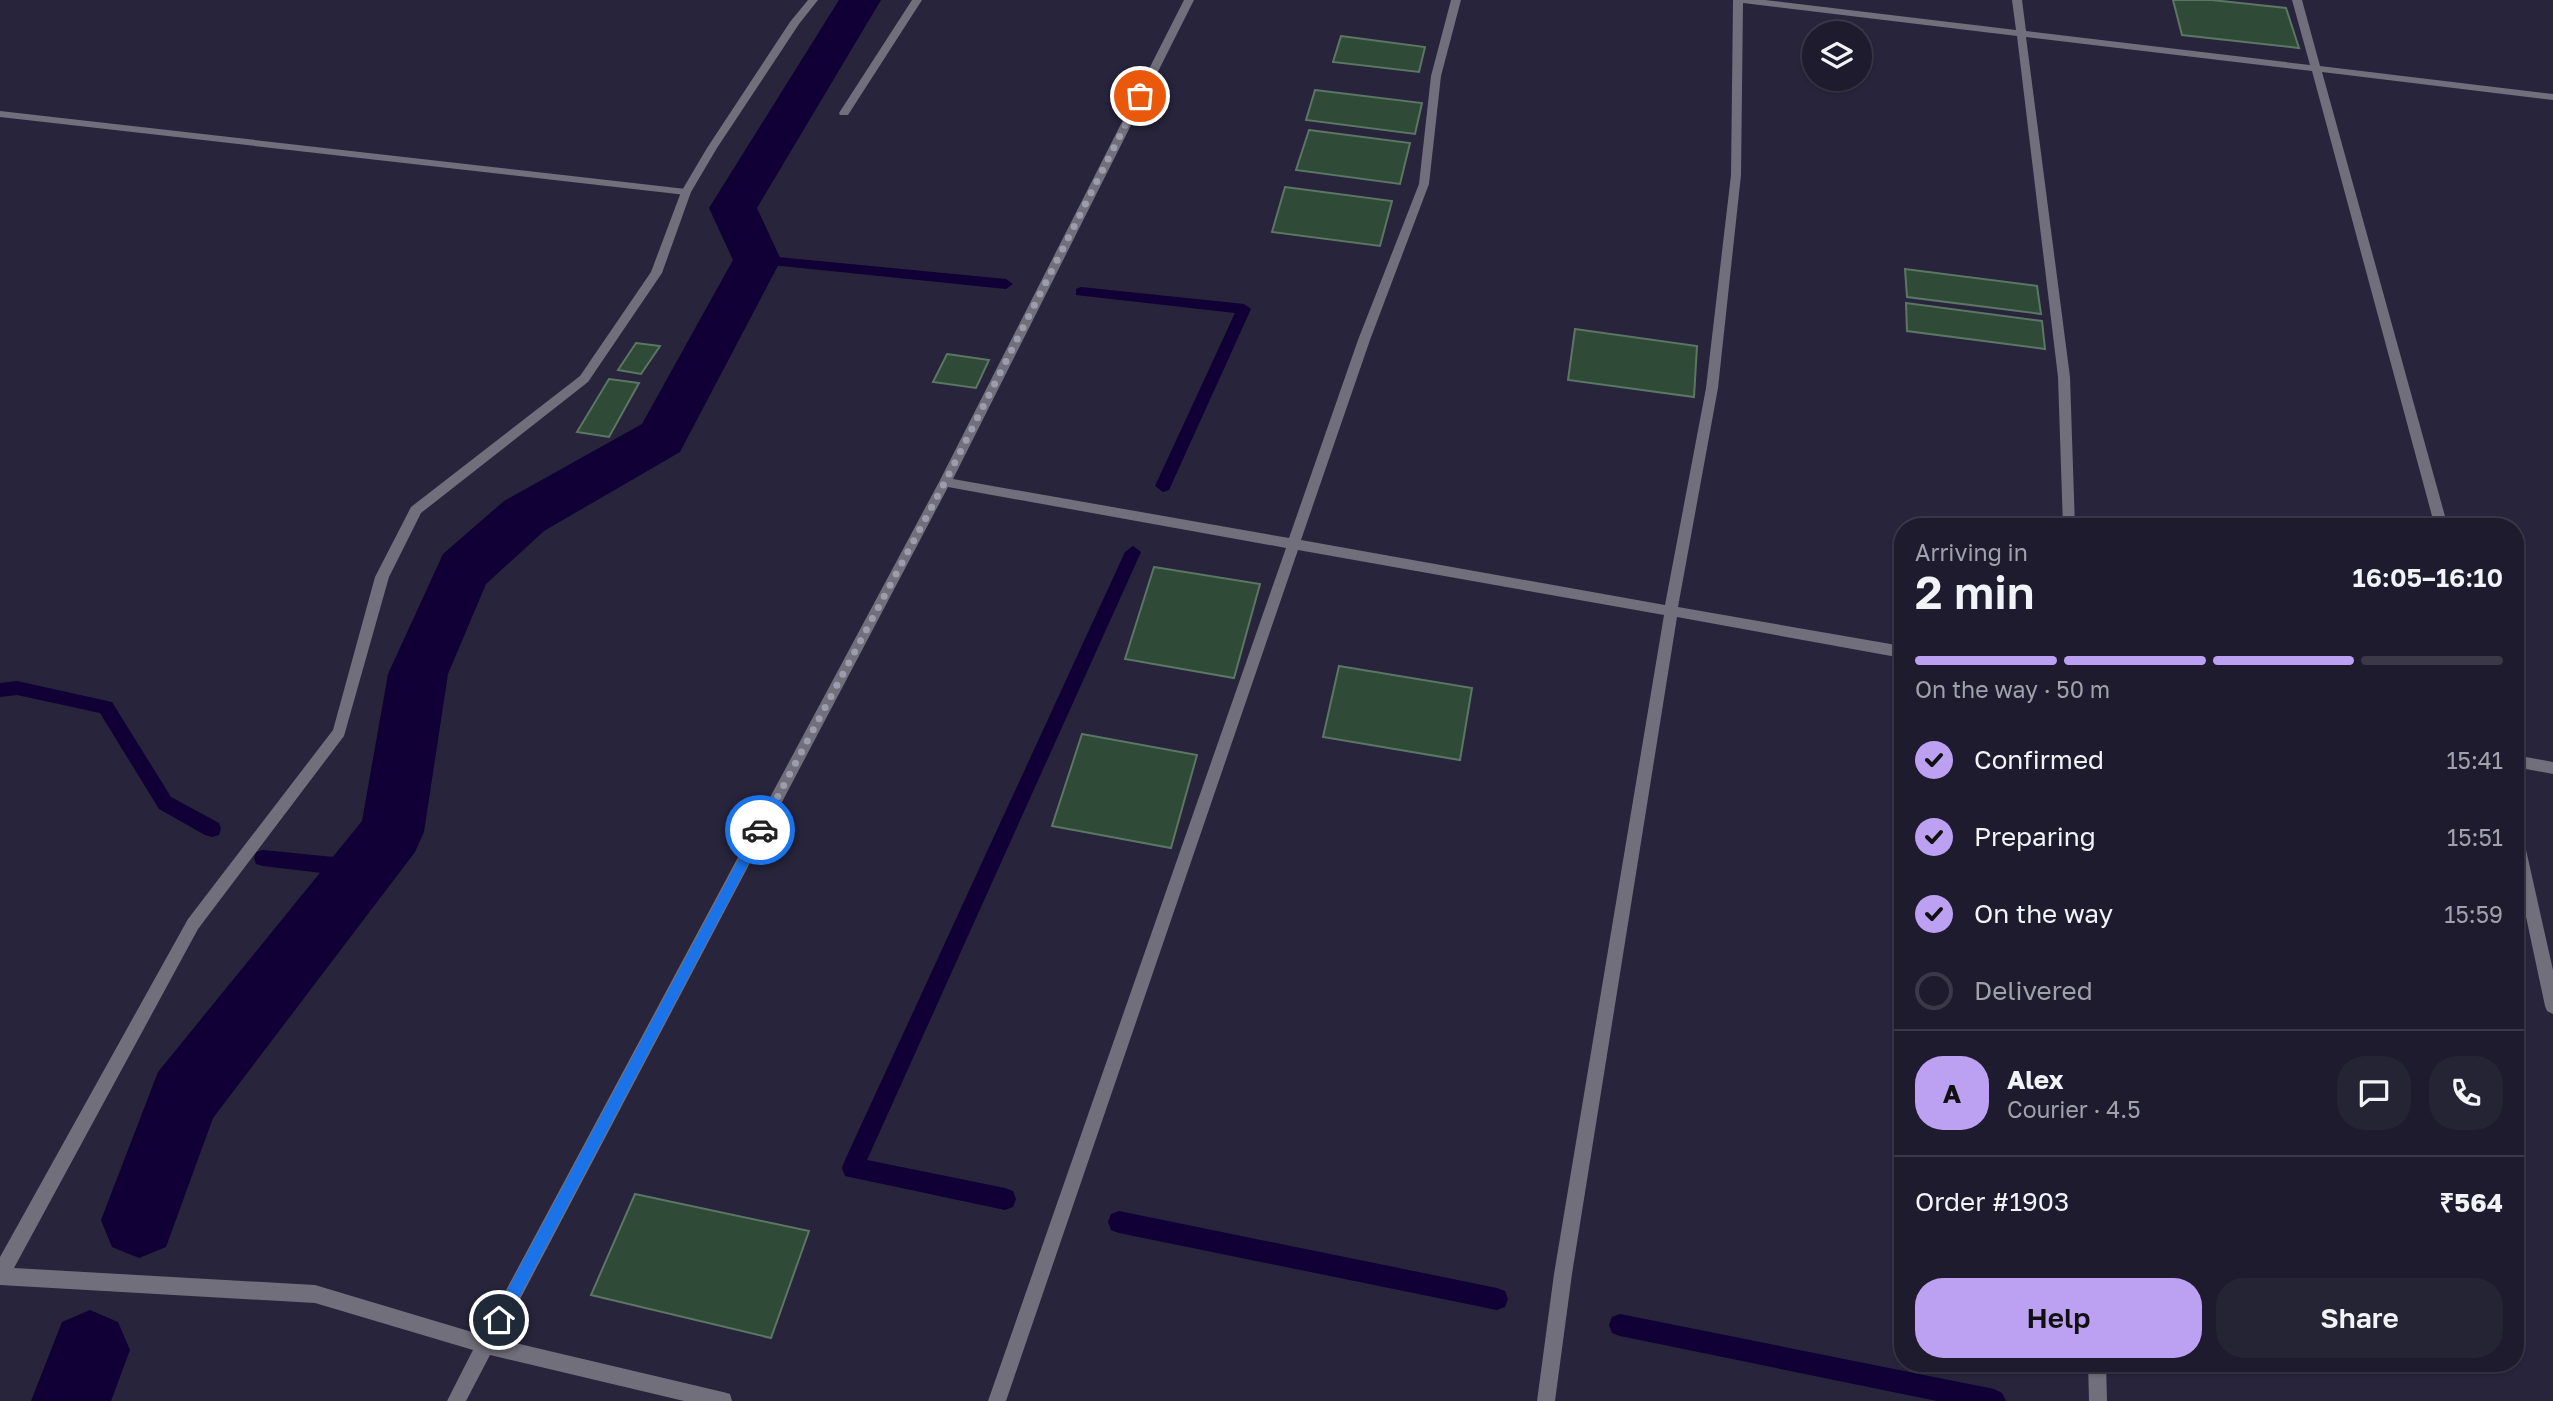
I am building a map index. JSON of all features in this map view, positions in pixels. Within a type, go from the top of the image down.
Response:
[{"type":"street","points":[[723,1401],[486,1345],[315,1294],[0,1275],[194,924],[339,732],[382,577],[416,510],[584,379],[656,273],[686,192],[795,22],[813,0]]},
{"type":"street","points":[[844,113],[917,0]]},
{"type":"street","points":[[456,1401],[945,482],[1189,0]]},
{"type":"street","points":[[997,1401],[1364,340],[1424,184],[1436,76],[1456,0]]},
{"type":"street","points":[[1546,1401],[1563,1274],[1671,611],[1712,388],[1734,188],[1740,0],[2553,97]]},
{"type":"street","points":[[2017,0],[2064,377],[2069,518]]},
{"type":"street","points":[[2297,0],[2439,518]]},
{"type":"street","points":[[0,114],[686,192]]},
{"type":"street","points":[[945,482],[1894,651]]},
{"type":"street","points":[[2524,763],[2553,768]]},
{"type":"street","points":[[2524,873],[2553,1006]]},
{"type":"street","points":[[2097,1372],[2098,1401]]},
{"type":"building","points":[[2173,0],[2212,0],[2286,8],[2299,48],[2182,35]]},
{"type":"building","points":[[1341,36],[1425,47],[1419,72],[1333,62]]},
{"type":"building","points":[[1315,90],[1422,103],[1415,134],[1306,120]]},
{"type":"building","points":[[1309,130],[1410,143],[1400,184],[1296,170]]},
{"type":"building","points":[[1285,187],[1392,201],[1380,246],[1272,232]]},
{"type":"building","points":[[1905,269],[2037,286],[2041,314],[1907,297]]},
{"type":"building","points":[[1906,303],[2042,321],[2045,349],[1907,331]]},
{"type":"building","points":[[1575,329],[1697,346],[1694,397],[1568,380]]},
{"type":"building","points":[[636,343],[660,346],[641,374],[618,370]]},
{"type":"building","points":[[947,354],[989,360],[976,388],[933,382]]},
{"type":"building","points":[[609,379],[639,383],[609,437],[577,432]]},
{"type":"building","points":[[1154,567],[1260,584],[1234,678],[1125,659]]},
{"type":"building","points":[[1339,666],[1472,688],[1460,760],[1323,737]]},
{"type":"building","points":[[1082,734],[1197,755],[1171,848],[1052,826]]},
{"type":"building","points":[[635,1194],[809,1231],[771,1338],[591,1295]]},
{"type":"waterway","points":[[139,1220],[184,1097],[392,832],[418,674],[463,570],[524,516],[661,438],[757,260],[733,208],[860,0]]},
{"type":"waterway","points":[[757,260],[1006,284]]},
{"type":"waterway","points":[[1081,292],[1244,309],[1163,486]]},
{"type":"waterway","points":[[1005,1199],[853,1168],[1133,552]]},
{"type":"waterway","points":[[0,690],[17,688],[106,707],[165,803],[212,829]]},
{"type":"waterway","points":[[263,858],[364,869]]},
{"type":"waterway","points":[[1119,1222],[1497,1299]]},
{"type":"waterway","points":[[1620,1325],[1994,1401]]},
{"type":"waterway","points":[[71,1401],[90,1350]]},
{"type":"way so far","points":[[760,830],[945,482],[1140,96]]},
{"type":"route","points":[[499,1320],[760,830]]}]
